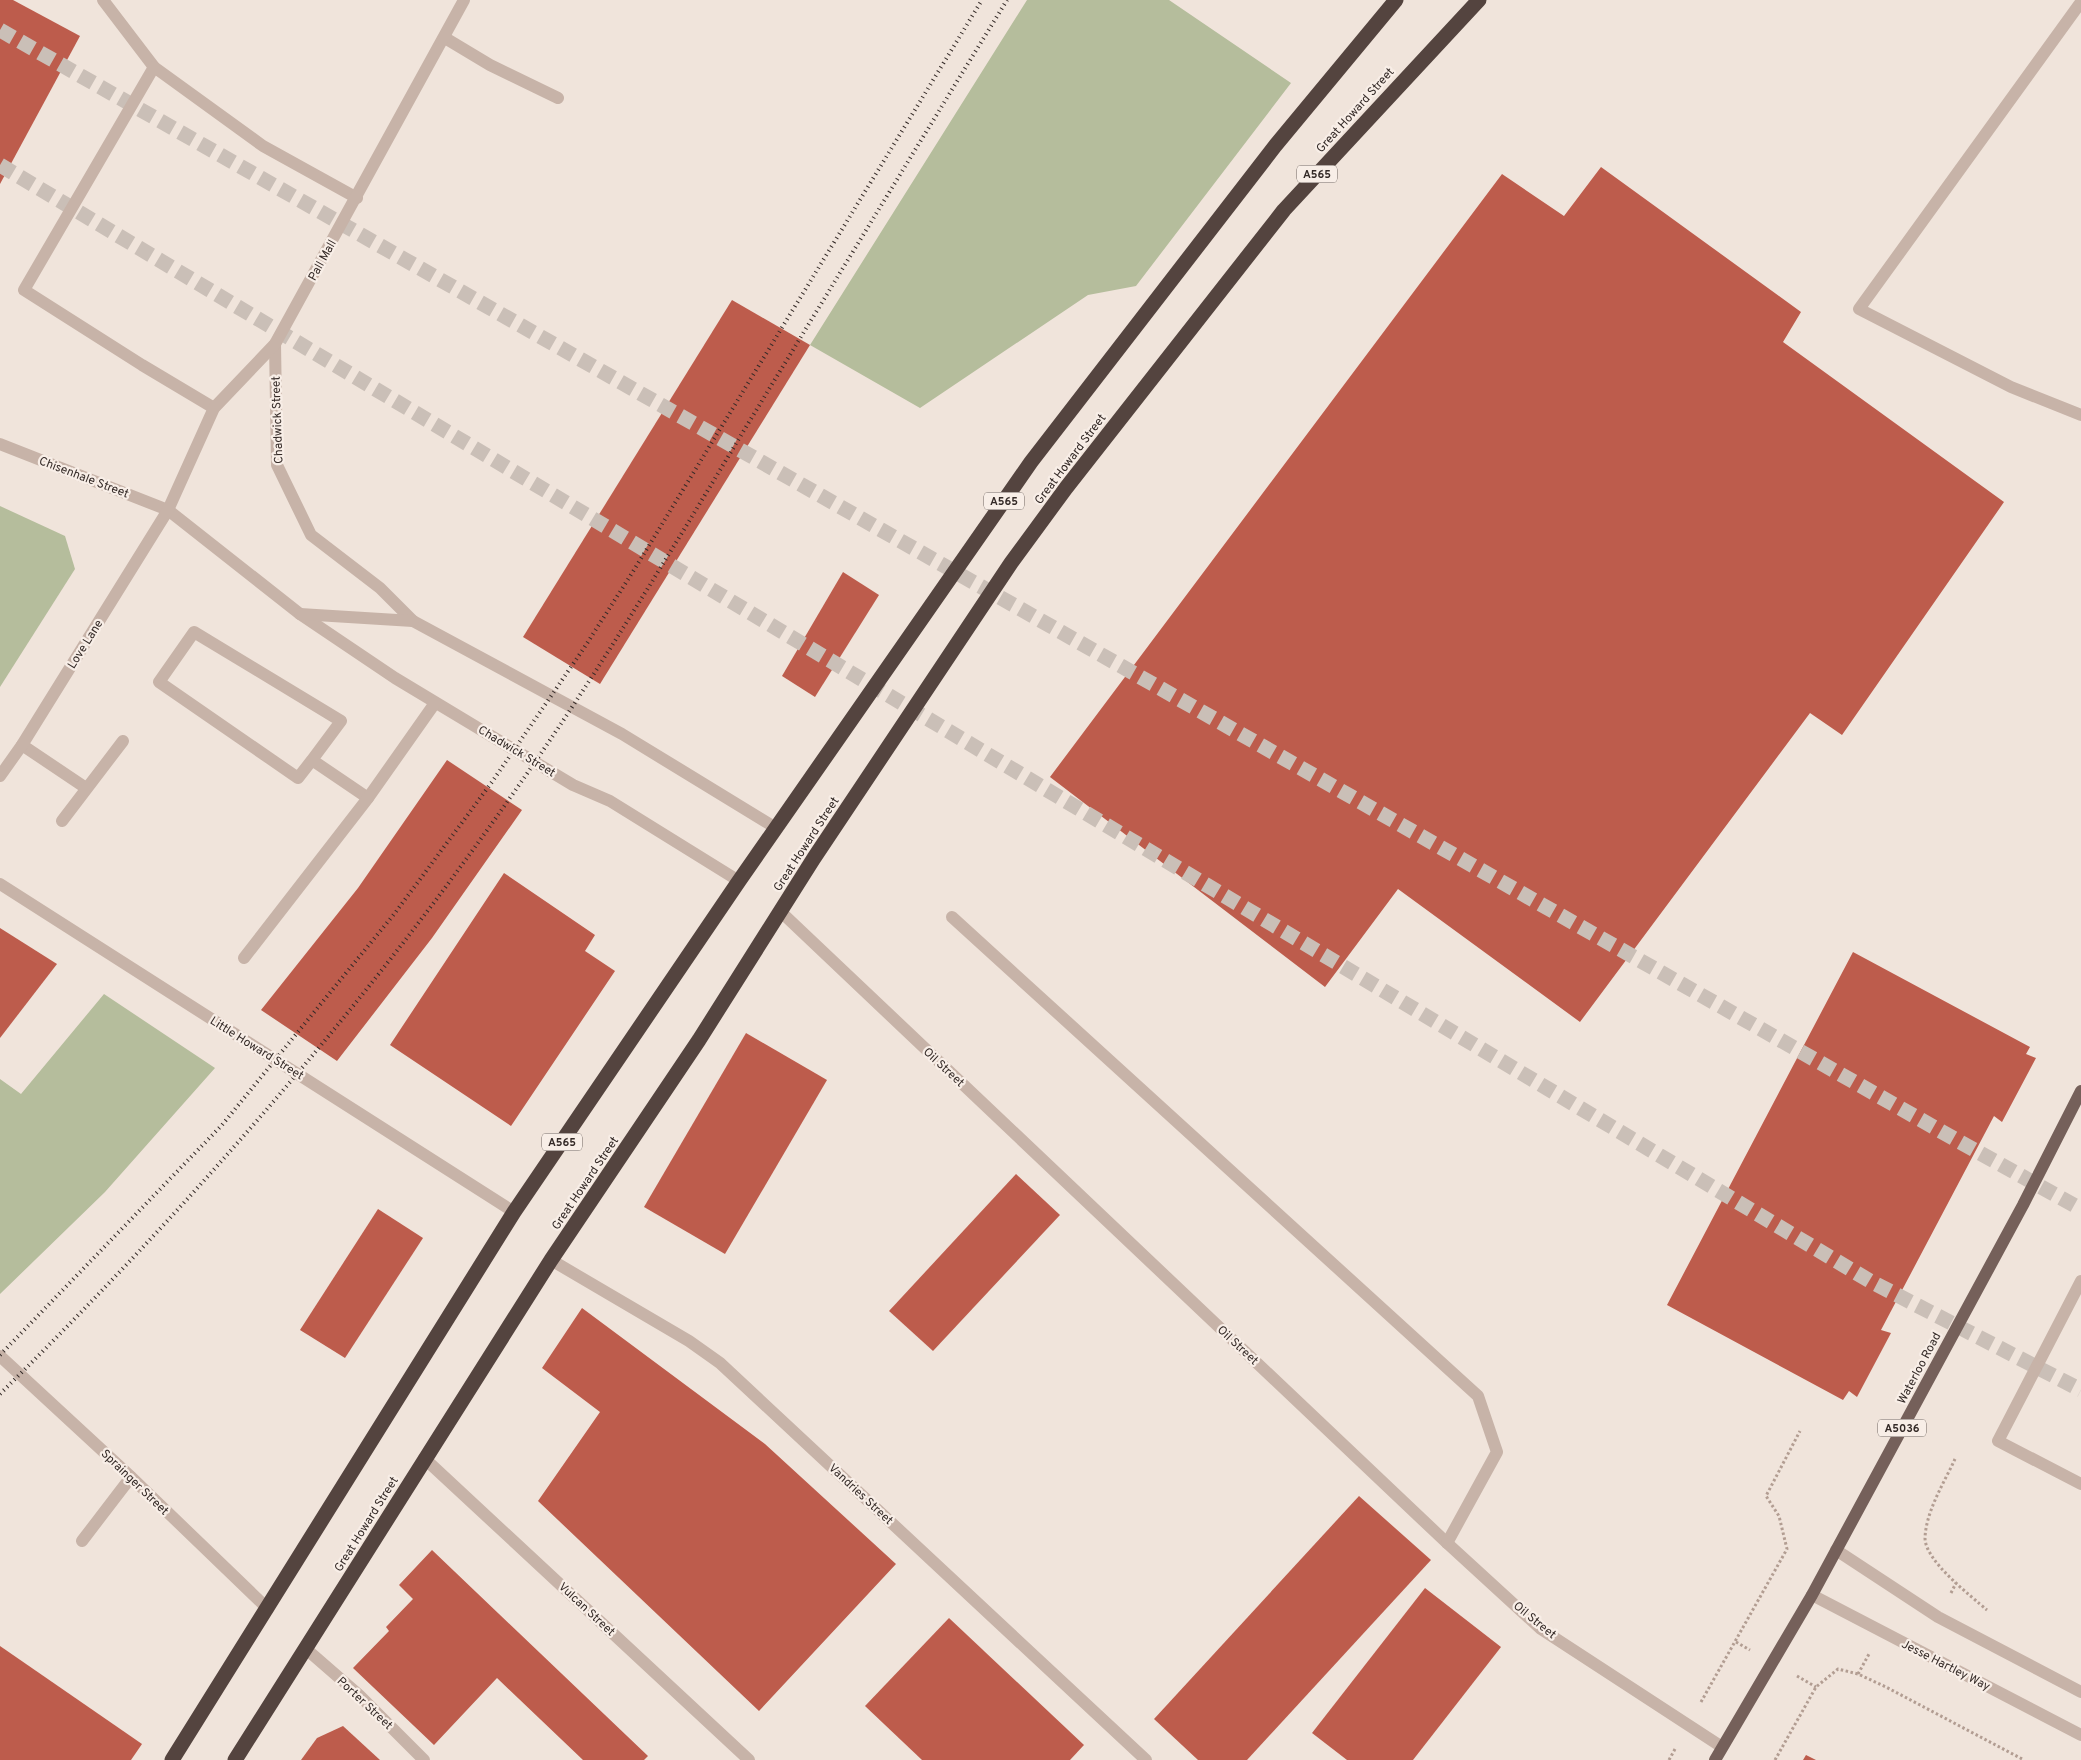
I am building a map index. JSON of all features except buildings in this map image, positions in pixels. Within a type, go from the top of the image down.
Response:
[{"type":"highway","name":"A565","points":[[172,1760],[514,1212],[739,881],[1031,462],[1131,330],[1275,146],[1396,0]]},
{"type":"highway","name":"Great Howard Street","points":[[235,1760],[424,1458],[551,1260],[700,1040],[780,911],[1005,572],[1066,488],[1284,210],[1479,0]]},
{"type":"main road","name":"Waterloo Road","points":[[1715,1760],[1812,1595],[2023,1205],[2081,1091]]},
{"type":"street","points":[[103,0],[154,67],[277,154],[357,198]]},
{"type":"street","name":"Pall Mall","points":[[168,510],[214,408],[275,344],[445,38],[464,0]]},
{"type":"street","points":[[2081,2],[1859,310],[2011,387],[2081,414]]},
{"type":"street","points":[[445,38],[490,65],[558,98]]},
{"type":"street","points":[[154,67],[24,290],[214,408]]},
{"type":"street","name":"Chadwick Street","points":[[275,344],[277,465],[311,535],[380,588],[412,621],[622,734],[776,828]]},
{"type":"street","name":"Chisenhale Street","points":[[0,444],[168,510]]},
{"type":"street","name":"Chadwick Street","points":[[168,510],[300,614],[435,703],[573,785],[610,801],[739,881]]},
{"type":"street","name":"Love Lane","points":[[0,776],[22,745],[168,510]]},
{"type":"street","name":"Chadwick Street","points":[[300,614],[412,621]]},
{"type":"street","points":[[194,632],[341,721],[312,760],[298,778],[159,682],[194,632]]},
{"type":"street","points":[[244,958],[368,798],[435,703]]},
{"type":"street","points":[[62,820],[123,741]]},
{"type":"street","points":[[22,745],[86,788]]},
{"type":"street","points":[[312,760],[368,798]]},
{"type":"street","name":"Little Howard Street","points":[[0,884],[514,1212]]},
{"type":"street","name":"Oil Street","points":[[780,911],[1541,1629],[1722,1747]]},
{"type":"street","points":[[952,917],[1478,1396],[1497,1452],[1447,1542]]},
{"type":"street","name":"Vandries Street","points":[[551,1260],[689,1341],[720,1362],[1146,1760]]},
{"type":"street","points":[[2081,1281],[1998,1441],[2081,1484]]},
{"type":"street","name":"Sprainger Street","points":[[0,1356],[268,1609]]},
{"type":"street","name":"Vulcan Street","points":[[424,1458],[749,1760]]},
{"type":"street","points":[[82,1541],[130,1477]]},
{"type":"street","points":[[1836,1550],[1938,1617],[2081,1692]]},
{"type":"street","name":"Jesse Hartley Way","points":[[1812,1595],[2081,1735]]},
{"type":"street","name":"Porter Street","points":[[304,1648],[359,1695],[424,1760]]},
{"type":"path","points":[[1669,1760],[1788,1549],[1779,1516],[1766,1496],[1800,1431]]},
{"type":"path","points":[[1955,1459],[1930,1513],[1925,1540],[1939,1567],[1956,1583]]},
{"type":"path","points":[[1775,1760],[1816,1686],[1838,1669],[1858,1674],[1886,1687],[2024,1760]]},
{"type":"green space","points":[[1027,0],[1169,0],[1291,83],[1136,286],[1088,295],[920,408],[810,345]]},
{"type":"green space","points":[[0,506],[65,536],[75,569],[0,687]]},
{"type":"green space","points":[[104,994],[215,1068],[105,1192],[0,1294],[0,1079],[21,1094]]},
{"type":"tunnel","points":[[0,30],[2081,1209]]},
{"type":"tunnel","points":[[0,165],[1870,1281],[2081,1390]]},
{"type":"railway","points":[[0,1355],[222,1125],[395,913],[492,782],[584,648],[634,570],[982,0]]},
{"type":"railway","points":[[0,1394],[138,1253],[270,1106],[395,954],[512,795],[634,611],[1007,0]]}]
